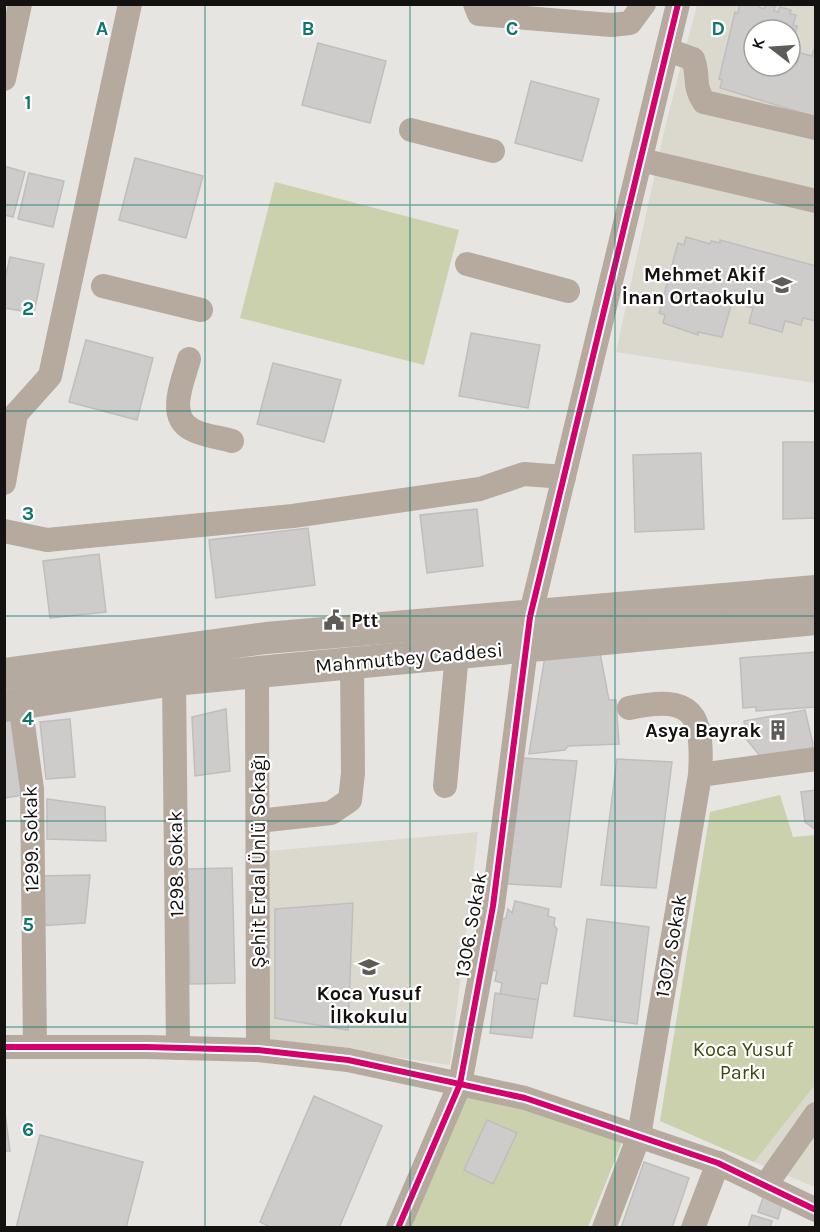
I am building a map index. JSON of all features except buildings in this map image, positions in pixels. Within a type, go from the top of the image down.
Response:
[{"type":"main road","name":"Mahmutbey Caddesi","points":[[12,705],[174,680],[458,653],[529,632],[816,591]]},
{"type":"main road","name":"Mahmutbey Caddesi","points":[[4,674],[266,638],[529,632],[816,619]]},
{"type":"street","points":[[4,79],[20,4]]},
{"type":"street","points":[[4,483],[10,415],[50,376],[130,4]]},
{"type":"street","points":[[475,4],[479,14],[613,15],[630,22],[644,4]]},
{"type":"street","name":"1306. Sokak","points":[[398,1227],[460,1083],[493,906],[529,632],[678,4]]},
{"type":"street","points":[[668,50],[693,59],[696,68],[696,89],[704,102],[816,128]]},
{"type":"street","points":[[411,130],[493,151]]},
{"type":"street","points":[[641,160],[816,201]]},
{"type":"street","points":[[467,264],[568,291]]},
{"type":"street","points":[[103,286],[201,310]]},
{"type":"street","points":[[189,359],[178,402],[179,418],[189,429],[232,441]]},
{"type":"street","points":[[4,531],[47,540],[59,539],[293,516],[480,489],[524,474],[564,477]]},
{"type":"street","points":[[445,786],[458,653]]},
{"type":"street","points":[[258,821],[331,813],[350,800],[354,773],[352,663]]},
{"type":"street","name":"Şehit Erdal Ünlü Sokağı","points":[[257,673],[258,1050]]},
{"type":"street","name":"1298. Sokak","points":[[174,680],[178,1048]]},
{"type":"street","name":"1307. Sokak","points":[[604,1227],[639,1136],[700,775],[702,741],[695,719],[683,707],[659,701],[629,708]]},
{"type":"street","name":"1299. Sokak","points":[[12,705],[32,789],[35,1047]]},
{"type":"street","points":[[700,775],[816,759]]},
{"type":"street","points":[[4,1047],[258,1050],[348,1060],[460,1083],[525,1098],[718,1163],[765,1186],[812,1216]]},
{"type":"street","points":[[765,1186],[816,1114]]},
{"type":"street","points":[[693,1227],[718,1163]]},
{"type":"shaded area","points":[[697,5],[815,5],[815,383],[616,352],[666,123]]},
{"type":"shaded area","points":[[478,832],[450,1065],[267,1039],[269,851]]},
{"type":"shaded area","points":[[815,1085],[815,1187],[754,1162]]},
{"type":"green space","points":[[275,182],[459,230],[424,365],[240,318]]},
{"type":"green space","name":"Koca Yusuf Parkı","points":[[780,795],[793,837],[815,835],[815,1085],[754,1162],[660,1121],[710,812]]},
{"type":"green space","points":[[467,1088],[625,1135],[588,1227],[406,1228]]},
{"type":"cycle path","points":[[398,1228],[460,1084],[493,906],[530,617],[678,4]]},
{"type":"cycle path","points":[[4,1047],[258,1050],[348,1060],[525,1098],[718,1163],[816,1210]]},
{"type":"place","name":"Mehmet Akif İnan Ortaokulu","points":[[782,285]]},
{"type":"place","name":"Ptt","points":[[334,620]]},
{"type":"place","name":"Asya Bayrak","points":[[778,730]]},
{"type":"place","name":"Koca Yusuf İlkokulu","points":[[369,967]]}]
